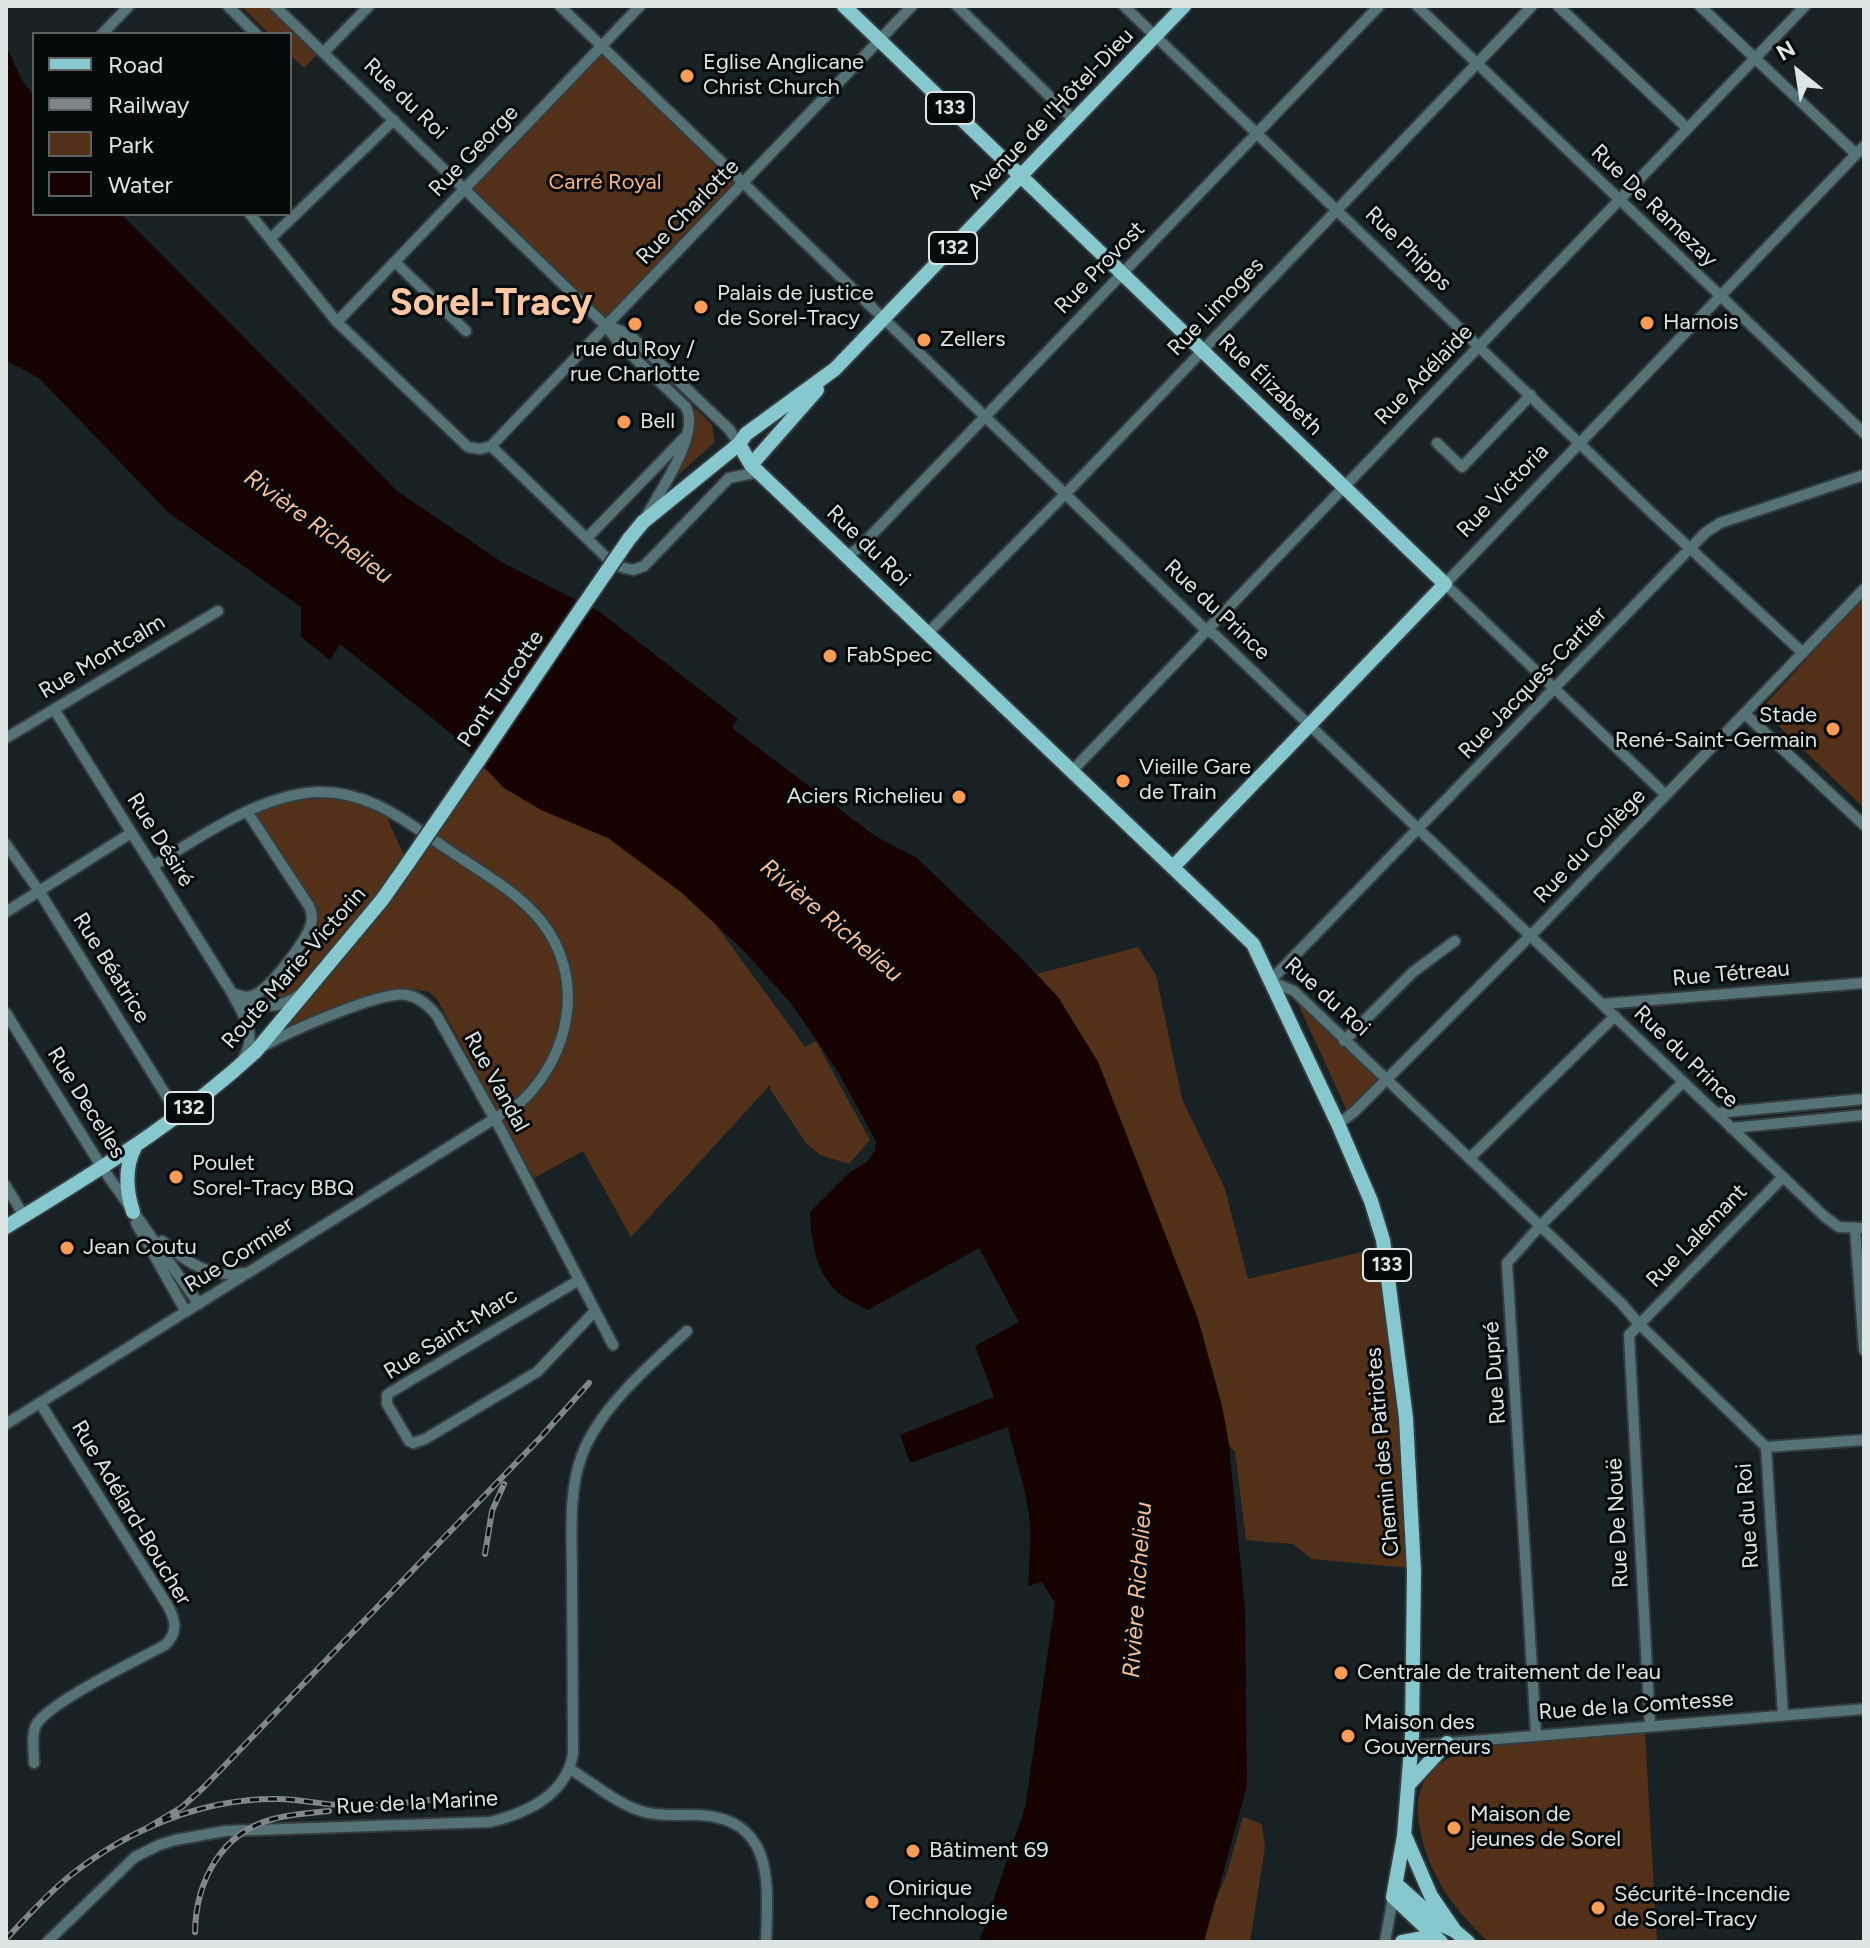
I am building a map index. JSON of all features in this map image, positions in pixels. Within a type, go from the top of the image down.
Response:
[{"type":"main road","name":"Rue Élizabeth","points":[[844,6],[1445,584]]},
{"type":"main road","name":"Avenue de l'Hôtel-Dieu","points":[[629,539],[643,522],[739,444],[746,434],[835,369],[1184,6]]},
{"type":"main road","points":[[755,469],[818,389],[821,380]]},
{"type":"main road","name":"Rue du Roi","points":[[739,444],[755,469],[1253,944],[1270,981]]},
{"type":"main road","name":"Pont Turcotte","points":[[408,863],[629,539]]},
{"type":"main road","name":"Rue Victoria","points":[[1173,867],[1445,584]]},
{"type":"main road","name":"Route Marie-Victorin","points":[[6,1227],[135,1147],[179,1116],[256,1051],[382,900],[408,863]]},
{"type":"main road","name":"Chemin des Patriotes","points":[[1270,981],[1338,1124],[1371,1201],[1383,1240],[1406,1418],[1414,1571],[1410,1783],[1395,1891]]},
{"type":"main road","points":[[133,1212],[128,1199],[126,1176],[129,1158],[135,1147]]},
{"type":"main road","points":[[1410,1783],[1447,1743]]},
{"type":"main road","points":[[1404,1836],[1431,1896],[1455,1931],[1468,1942]]},
{"type":"main road","points":[[1395,1891],[1455,1931]]},
{"type":"main road","points":[[1395,1891],[1439,1942]]},
{"type":"main road","points":[[1402,1942],[1423,1938],[1439,1942]]},
{"type":"street","points":[[104,32],[129,6]]},
{"type":"street","points":[[228,6],[254,32]]},
{"type":"street","name":"Rue du Roi","points":[[275,6],[686,407],[690,420],[685,437]]},
{"type":"street","points":[[324,52],[369,6]]},
{"type":"street","name":"Rue du Prince","points":[[560,6],[1206,630],[1309,724],[1825,1217],[1839,1227],[1860,1228]]},
{"type":"street","name":"Rue George","points":[[337,322],[640,6]]},
{"type":"street","name":"Rue Charlotte","points":[[491,446],[912,6]]},
{"type":"street","points":[[957,6],[1075,121]]},
{"type":"street","name":"Rue Phipps","points":[[1124,6],[1654,515],[1803,653]]},
{"type":"street","name":"Rue Provost","points":[[847,556],[1379,6]]},
{"type":"street","name":"Rue De Ramezay","points":[[1417,6],[1864,433]]},
{"type":"street","name":"Rue Limoges","points":[[928,633],[1532,6]]},
{"type":"street","points":[[1558,6],[1687,128]]},
{"type":"street","points":[[1700,6],[1860,150]]},
{"type":"street","name":"Rue Adélaïde","points":[[1072,771],[1805,6]]},
{"type":"street","points":[[270,239],[394,120]]},
{"type":"street","name":"Rue Victoria","points":[[1445,584],[1860,150]]},
{"type":"street","points":[[252,216],[337,322],[468,447],[480,449],[491,446],[607,558]]},
{"type":"street","points":[[395,262],[466,331]]},
{"type":"street","name":"Rue du Roi","points":[[606,326],[629,334],[729,429],[739,444]]},
{"type":"street","points":[[1437,443],[1462,467],[1531,395]]},
{"type":"street","points":[[587,538],[685,437]]},
{"type":"street","points":[[643,522],[680,456],[685,437]]},
{"type":"street","points":[[621,567],[641,568],[729,478],[755,469]]},
{"type":"street","name":"Rue Jacques-Cartier","points":[[1270,981],[1692,547],[1720,523],[1864,475]]},
{"type":"street","name":"Rue Élizabeth","points":[[1445,584],[1666,795]]},
{"type":"street","name":"Rue du Collège","points":[[1338,1124],[1530,935],[1864,589]]},
{"type":"street","name":"Rue Montcalm","points":[[6,738],[218,611]]},
{"type":"street","name":"Rue Désiré","points":[[54,709],[232,993],[251,1033],[250,1047],[239,1066]]},
{"type":"street","points":[[1745,714],[1864,825]]},
{"type":"street","name":"Rue Cormier","points":[[6,1424],[521,1102],[548,1071],[558,1050],[568,1013],[563,963],[548,933],[529,908],[390,810],[354,796],[320,792],[290,796],[203,835],[153,866]]},
{"type":"street","points":[[232,993],[251,996],[267,986],[306,935],[312,918],[309,906],[248,813]]},
{"type":"street","points":[[6,912],[131,833]]},
{"type":"street","name":"Rue Béatrice","points":[[6,844],[39,891],[179,1116]]},
{"type":"street","points":[[1344,1041],[1413,972],[1455,941]]},
{"type":"street","name":"Rue du Roi","points":[[1270,981],[1294,991],[1622,1304],[1766,1447],[1783,1715]]},
{"type":"street","name":"Rue Tétreau","points":[[1602,1004],[1864,983]]},
{"type":"street","points":[[232,993],[244,1002],[267,1006],[292,1000],[310,986]]},
{"type":"street","name":"Rue Vandal","points":[[256,1051],[371,1000],[408,995],[426,1003],[437,1016],[494,1119],[613,1345]]},
{"type":"street","name":"Rue Decelles","points":[[6,1013],[103,1169],[199,1304]]},
{"type":"street","points":[[1470,1158],[1615,1016]]},
{"type":"street","name":"Rue Dupré","points":[[1536,1734],[1507,1269],[1509,1259],[1683,1082]]},
{"type":"street","points":[[1716,1113],[1864,1099]]},
{"type":"street","points":[[1850,1101],[1852,1116]]},
{"type":"street","points":[[1731,1128],[1864,1115]]},
{"type":"street","name":"Rue Lalemant","points":[[1639,1324],[1783,1177]]},
{"type":"street","points":[[6,1186],[24,1216]]},
{"type":"street","points":[[133,1212],[169,1248],[205,1271],[221,1275],[250,1272]]},
{"type":"street","name":"Rue Decelles","points":[[133,1212],[153,1256],[186,1312]]},
{"type":"street","points":[[1860,1228],[1864,1350]]},
{"type":"street","name":"Rue Saint-Marc","points":[[579,1280],[387,1395],[387,1404],[411,1442],[425,1439],[537,1372],[595,1311]]},
{"type":"street","name":"Rue De Nouë","points":[[1639,1324],[1627,1341],[1650,1725]]},
{"type":"street","points":[[687,1331],[648,1367],[600,1423],[582,1454],[577,1470],[572,1534],[573,1753],[570,1769],[641,1811],[713,1817],[736,1823],[744,1829],[759,1848],[763,1859],[768,1888],[766,1942]]},
{"type":"street","name":"Rue Adélard-Boucher","points":[[34,1763],[34,1730],[44,1716],[165,1645],[176,1627],[168,1606],[40,1403]]},
{"type":"street","points":[[1766,1447],[1864,1440]]},
{"type":"street","name":"Rue de la Comtesse","points":[[1412,1746],[1864,1709]]},
{"type":"street","name":"Rue de la Marine","points":[[47,1942],[135,1857],[159,1845],[225,1831],[490,1822],[528,1810],[542,1802],[570,1769]]},
{"type":"street","name":"Chemin des Patriotes","points":[[1385,1942],[1395,1891]]},
{"type":"green space","points":[[241,6],[271,6],[320,52],[304,68],[292,57],[292,32],[267,32]]},
{"type":"green space","name":"Carré Royal","points":[[603,47],[742,181],[604,324],[465,189]]},
{"type":"green space","points":[[695,408],[712,425],[715,442],[658,493],[691,423]]},
{"type":"green space","points":[[1864,597],[1864,808],[1761,709]]},
{"type":"green space","points":[[489,756],[689,888],[805,1047],[816,1041],[870,1140],[849,1164],[820,1155],[806,1143],[770,1089],[771,1084],[631,1237],[583,1151],[534,1178],[437,999],[429,992],[401,987],[272,1042],[306,991],[276,999],[258,994],[267,986],[312,918],[248,813],[320,792],[390,810],[388,820],[407,862]]},
{"type":"green space","points":[[1138,947],[1156,975],[1182,1099],[1225,1189],[1248,1279],[1383,1247],[1406,1418],[1410,1568],[1312,1559],[1293,1544],[1246,1540],[1235,1452],[1229,1445],[1222,1406],[1198,1319],[1098,1062],[1058,997],[1037,974]]},
{"type":"green space","points":[[1294,995],[1383,1081],[1349,1115]]},
{"type":"green space","points":[[1645,1733],[1657,1942],[1489,1942],[1454,1905],[1429,1862],[1420,1829],[1418,1802],[1425,1781],[1438,1766],[1455,1755],[1477,1749]]},
{"type":"green space","points":[[1243,1817],[1262,1824],[1265,1847],[1250,1942],[1200,1942],[1227,1873]]},
{"type":"water","name":"Rivière Richelieu","points":[[6,46],[32,93],[32,216],[123,216],[397,491],[503,563],[600,612],[738,719],[732,728],[875,836],[917,858],[1058,997],[1098,1062],[1198,1319],[1222,1406],[1229,1445],[1245,1609],[1247,1786],[1204,1942],[979,1942],[1025,1808],[1055,1603],[1042,1582],[1028,1586],[1030,1524],[1008,1427],[910,1463],[900,1435],[994,1397],[975,1346],[1019,1322],[979,1248],[868,1310],[840,1294],[820,1267],[810,1212],[850,1172],[866,1163],[875,1151],[876,1141],[837,1070],[790,1002],[743,950],[682,893],[608,838],[541,810],[504,788],[453,735],[340,644],[330,660],[301,637],[301,607],[169,513],[39,378],[6,358]]},
{"type":"railway","points":[[147,1828],[182,1807],[204,1787],[541,1437],[589,1383]]},
{"type":"railway","points":[[485,1554],[492,1511],[504,1484]]},
{"type":"railway","points":[[6,1939],[54,1890],[93,1858],[142,1830],[195,1810],[250,1800],[286,1799],[362,1806],[430,1800]]},
{"type":"railway","points":[[195,1932],[200,1895],[206,1878],[226,1847],[239,1835],[273,1819],[329,1811]]},
{"type":"place","name":"Eglise Anglicane Christ Church","points":[[687,76]]},
{"type":"place","name":"Palais de justice de Sorel-Tracy","points":[[701,307]]},
{"type":"place","name":"Harnois","points":[[1647,323]]},
{"type":"place","name":"rue du Roy / rue Charlotte","points":[[635,324]]},
{"type":"place","name":"Zellers","points":[[924,340]]},
{"type":"place","name":"Bell","points":[[624,422]]},
{"type":"place","name":"FabSpec","points":[[830,656]]},
{"type":"place","name":"Stade René-Saint-Germain","points":[[1833,729]]},
{"type":"place","name":"Vieille Gare de Train","points":[[1123,781]]},
{"type":"place","name":"Aciers Richelieu","points":[[959,797]]},
{"type":"place","name":"Poulet Sorel-Tracy BBQ","points":[[176,1177]]},
{"type":"place","name":"Jean Coutu","points":[[67,1248]]},
{"type":"place","name":"Centrale de traitement de l'eau","points":[[1341,1673]]},
{"type":"place","name":"Maison des Gouverneurs","points":[[1348,1736]]},
{"type":"place","name":"Maison de jeunes de Sorel","points":[[1454,1828]]},
{"type":"place","name":"Bâtiment 69","points":[[913,1851]]},
{"type":"place","name":"Onirique Technologie","points":[[872,1902]]},
{"type":"place","name":"Sécurité-Incendie de Sorel-Tracy","points":[[1598,1908]]},
{"type":"district","name":"Sorel-Tracy","points":[[491,304]]}]
